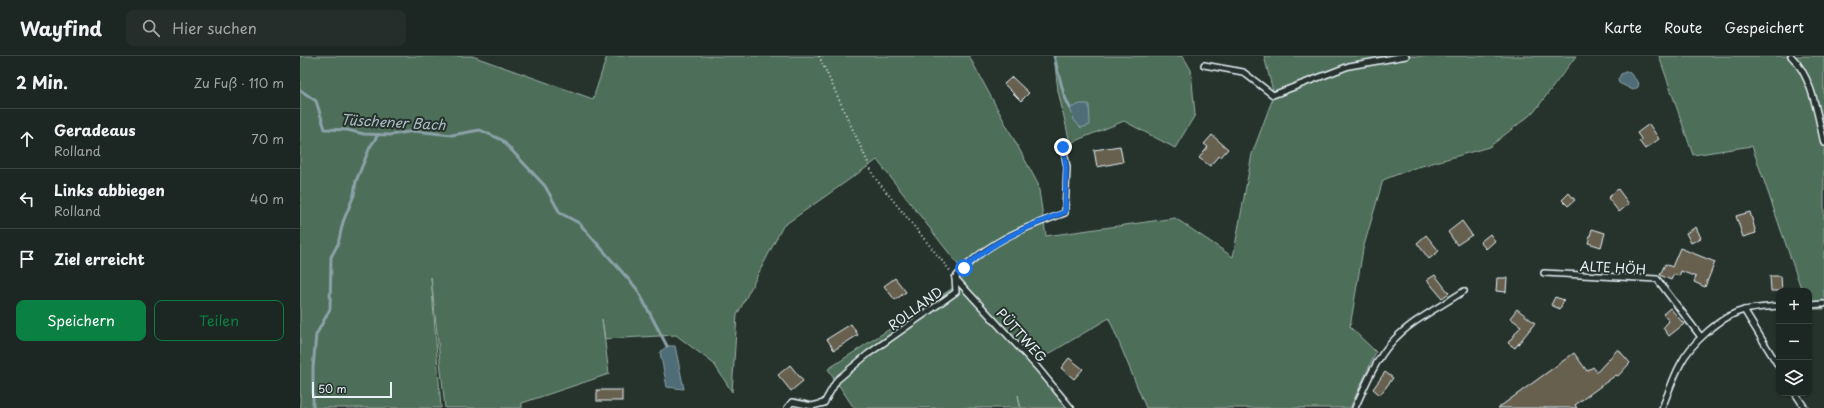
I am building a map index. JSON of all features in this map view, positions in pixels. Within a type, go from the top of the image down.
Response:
[{"type":"lane","points":[[1204,65],[1242,72],[1273,95],[1349,66],[1406,56]]},
{"type":"lane","points":[[1791,56],[1805,76],[1813,97],[1824,143]]},
{"type":"lane","name":"ROLLAND","points":[[787,408],[792,402],[812,406],[824,403],[837,380],[868,354],[956,292],[955,278],[979,253],[1015,232],[1065,212],[1066,167],[1063,147]]},
{"type":"lane","name":"ALTE HÖH","points":[[1544,273],[1657,280],[1701,337]]},
{"type":"lane","name":"PÜTTWEG","points":[[955,278],[1038,368],[1071,408]]},
{"type":"lane","points":[[1356,408],[1378,361],[1390,343],[1419,320],[1464,291]]},
{"type":"lane","points":[[1812,305],[1824,304]]},
{"type":"lane","points":[[1662,408],[1680,364],[1701,337],[1726,319],[1744,310],[1776,306]]},
{"type":"lane","points":[[1744,310],[1776,362]]},
{"type":"lane","points":[[1797,396],[1805,408]]},
{"type":"path","points":[[819,56],[875,178],[955,278]]},
{"type":"green space","points":[[300,56],[472,56],[593,99],[607,56],[969,56],[1038,184],[1046,236],[1175,218],[1233,257],[1252,154],[1274,95],[1264,56],[1576,56],[1534,112],[1489,147],[1411,169],[1383,180],[1363,249],[1350,327],[1376,352],[1350,408],[1146,408],[1109,318],[1032,364],[1073,408],[1021,408],[1018,395],[1020,408],[854,408],[828,369],[953,288],[966,275],[877,160],[783,226],[737,315],[732,392],[714,364],[676,335],[605,339],[602,319],[609,374],[522,403],[522,408],[445,408],[431,277],[441,408],[300,408]]},
{"type":"green space","points":[[1054,56],[1183,56],[1191,70],[1195,115],[1175,148],[1124,121],[1070,143],[1058,91]]},
{"type":"green space","points":[[1659,56],[1824,56],[1824,309],[1812,309],[1812,288],[1801,288],[1752,146],[1693,155]]},
{"type":"water","points":[[1629,72],[1639,83],[1638,87],[1633,90],[1619,83],[1618,80],[1621,74]]},
{"type":"water","points":[[1080,104],[1089,104],[1090,125],[1081,128],[1074,120],[1070,108]]},
{"type":"water","points":[[667,346],[675,346],[684,389],[667,387],[660,352]]},
{"type":"building","points":[[1012,77],[1029,93],[1021,101],[1004,84]]},
{"type":"building","points":[[1649,124],[1659,139],[1645,149],[1639,141],[1642,140],[1637,133]]},
{"type":"building","points":[[1212,135],[1228,149],[1221,157],[1219,155],[1210,166],[1199,158],[1208,147],[1204,144]]},
{"type":"building","points":[[1120,146],[1123,162],[1097,167],[1094,150]]},
{"type":"building","points":[[1618,189],[1629,204],[1619,212],[1608,198]]},
{"type":"building","points":[[1569,193],[1575,200],[1568,206],[1562,200]]},
{"type":"building","points":[[1750,212],[1756,233],[1743,237],[1736,216]]},
{"type":"building","points":[[1462,221],[1472,235],[1457,245],[1448,232]]},
{"type":"building","points":[[1696,227],[1701,238],[1691,243],[1686,233]]},
{"type":"building","points":[[1592,229],[1605,233],[1601,247],[1588,243]]},
{"type":"building","points":[[1490,234],[1495,241],[1486,249],[1480,242]]},
{"type":"building","points":[[1426,235],[1439,251],[1429,259],[1417,243]]},
{"type":"building","points":[[1680,248],[1715,262],[1705,287],[1694,282],[1696,277],[1681,271],[1679,276],[1674,274],[1671,280],[1660,275],[1665,264],[1672,267]]},
{"type":"building","points":[[1435,275],[1449,293],[1442,298],[1427,280]]},
{"type":"building","points":[[1770,276],[1781,276],[1782,288],[1776,288],[1776,291],[1771,291]]},
{"type":"building","points":[[895,278],[906,292],[895,300],[884,286]]},
{"type":"building","points":[[1497,278],[1507,278],[1506,292],[1496,291]]},
{"type":"building","points":[[1555,297],[1564,300],[1560,309],[1551,305]]},
{"type":"building","points":[[1670,308],[1684,324],[1669,336],[1663,328],[1669,321],[1663,314]]},
{"type":"building","points":[[1517,309],[1535,323],[1515,348],[1508,343],[1521,326],[1510,318]]},
{"type":"building","points":[[851,324],[858,335],[834,350],[827,339]]},
{"type":"building","points":[[1618,349],[1630,363],[1618,376],[1616,375],[1575,405],[1577,408],[1498,408],[1574,353],[1587,371],[1593,367],[1597,372]]},
{"type":"building","points":[[1069,358],[1083,369],[1074,379],[1061,368]]},
{"type":"building","points":[[790,365],[803,381],[791,391],[778,375]]},
{"type":"building","points":[[1385,372],[1393,378],[1380,395],[1373,389]]},
{"type":"building","points":[[597,390],[622,390],[622,401],[597,401]]},
{"type":"waterway","points":[[1054,56],[1064,95],[1070,108]]},
{"type":"waterway","name":"Tüschener Bach","points":[[300,90],[316,101],[325,129],[347,130],[364,134],[390,135],[414,131],[452,135],[480,130],[502,140],[545,186],[560,213],[579,223],[637,289],[667,346]]},
{"type":"waterway","points":[[313,408],[313,368],[316,335],[330,309],[331,257],[338,244],[343,222],[354,195],[356,181],[370,147],[378,135]]},
{"type":"route","points":[[964,268],[979,253],[1015,232],[1065,212],[1066,167],[1063,147]]}]
